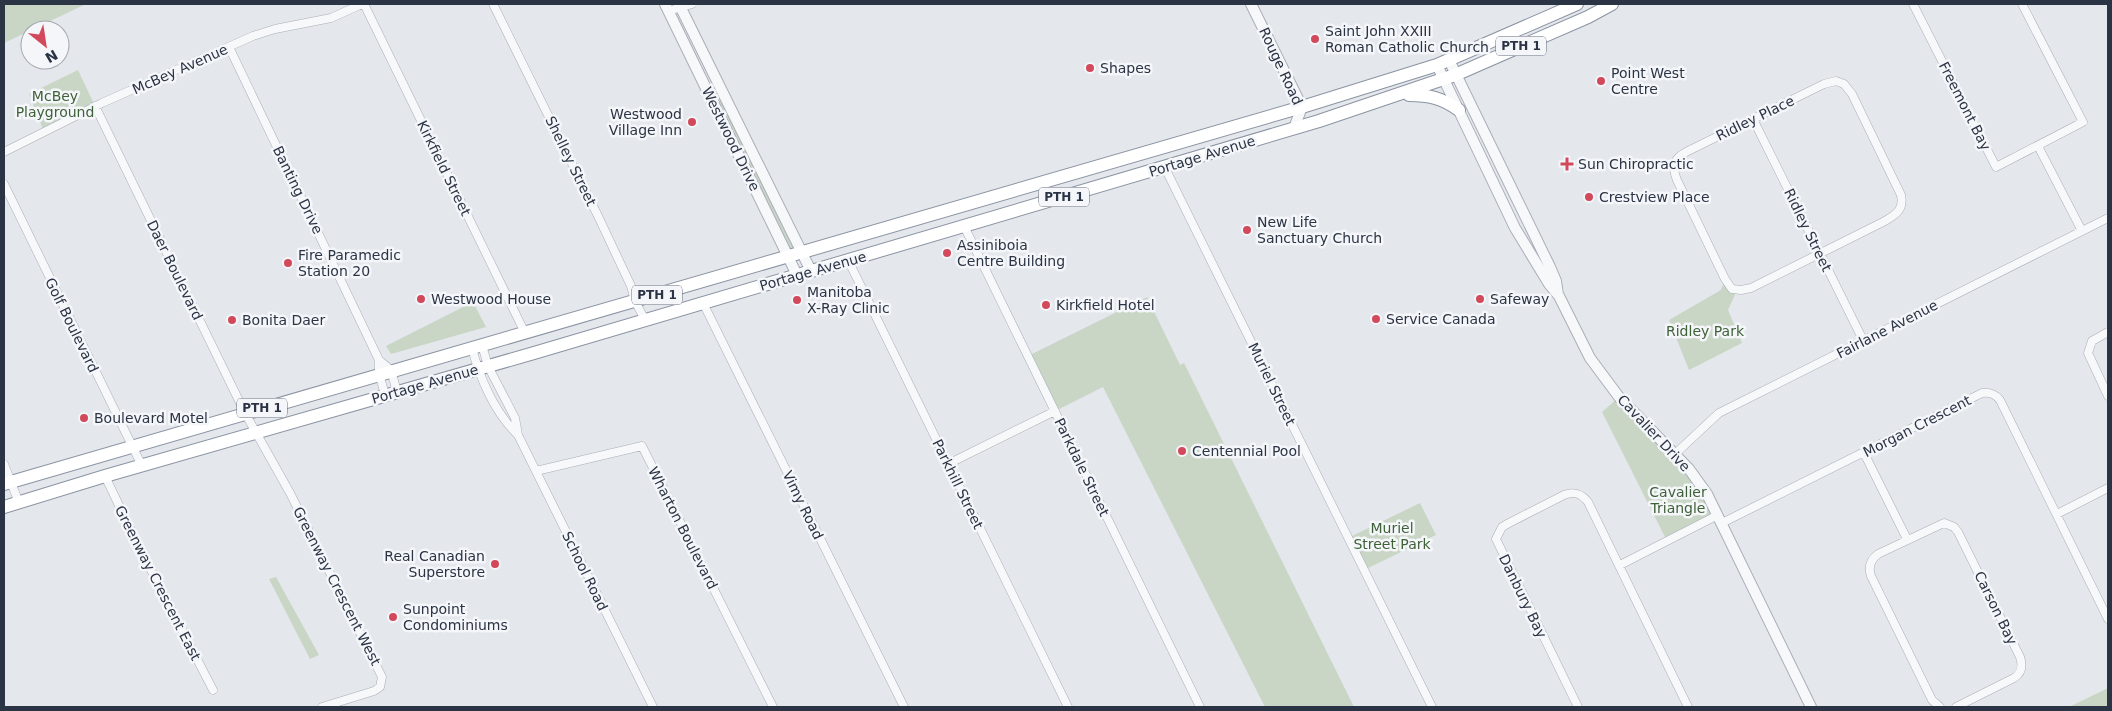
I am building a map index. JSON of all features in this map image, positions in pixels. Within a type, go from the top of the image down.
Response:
[{"type":"highway","name":"Portage Avenue","points":[[7,482],[1302,107],[1443,62],[1577,4]]},
{"type":"highway","name":"Portage Avenue","points":[[4,507],[1164,168],[1308,124],[1450,78],[1588,17],[1612,4]]},
{"type":"highway","points":[[1396,95],[1431,96],[1446,101],[1459,110]]},
{"type":"highway","points":[[1308,124],[1324,100]]},
{"type":"street","name":"McBey Avenue","points":[[4,152],[95,106],[267,31],[331,18],[363,4]]},
{"type":"street","name":"Kirkfield Street","points":[[363,4],[525,333]]},
{"type":"street","name":"Shelley Street","points":[[493,4],[598,216],[645,320]]},
{"type":"street","points":[[667,7],[692,4]]},
{"type":"street","name":"Rouge Road","points":[[1252,4],[1302,107],[1294,128]]},
{"type":"street","name":"Freemont Bay","points":[[1913,4],[1996,167],[2083,122],[2022,4]]},
{"type":"street","name":"Westwood Drive","points":[[680,5],[811,271]]},
{"type":"street","name":"Westwood Drive","points":[[667,7],[797,275]]},
{"type":"street","name":"Banting Drive","points":[[229,47],[379,360],[379,374],[391,394]]},
{"type":"street","name":"Cavalier Drive","points":[[1443,62],[1550,266],[1556,281],[1558,296]]},
{"type":"street","name":"Cavalier Drive","points":[[1450,78],[1459,110],[1515,228],[1558,296],[1597,368],[1619,397],[1675,454],[1699,482],[1720,519],[1811,707]]},
{"type":"street","name":"Ridley Place","points":[[1836,81],[1848,88],[1901,195],[1902,207],[1899,212],[1885,221],[1820,253],[1745,290],[1732,289],[1725,279],[1677,180],[1674,163],[1682,154],[1824,84],[1836,81]]},
{"type":"street","name":"Daer Boulevard","points":[[95,106],[256,432]]},
{"type":"street","name":"Ridley Street","points":[[1753,119],[1863,340]]},
{"type":"street","points":[[2038,146],[2082,231]]},
{"type":"street","name":"Muriel Street","points":[[1164,168],[1432,707]]},
{"type":"street","name":"Golf Boulevard","points":[[4,184],[142,466]]},
{"type":"street","name":"Fairlane Avenue","points":[[1675,454],[1719,413],[2108,218]]},
{"type":"street","name":"Parkdale Street","points":[[964,226],[1200,707]]},
{"type":"street","name":"Parkhill Street","points":[[848,260],[1068,707]]},
{"type":"street","name":"Vimy Road","points":[[703,303],[904,707]]},
{"type":"street","points":[[2108,332],[2092,341],[2088,353],[2108,396]]},
{"type":"street","name":"School Road","points":[[477,347],[483,368],[505,423],[518,435],[652,705]]},
{"type":"street","name":"Banting Drive","points":[[379,360],[392,370]]},
{"type":"street","points":[[391,394],[392,370]]},
{"type":"street","name":"Morgan Crescent","points":[[1720,519],[1864,453],[1982,393],[1994,394],[2000,400],[2058,514],[2108,619]]},
{"type":"street","points":[[948,464],[1054,411]]},
{"type":"street","name":"Greenway Crescent West","points":[[256,432],[290,493],[382,677],[380,687],[374,691],[322,707]]},
{"type":"street","name":"Wharton Boulevard","points":[[536,471],[642,446],[773,707]]},
{"type":"street","points":[[1864,453],[1907,540]]},
{"type":"street","points":[[4,464],[7,482],[19,503]]},
{"type":"street","name":"Greenway Crescent East","points":[[105,476],[136,541],[213,690]]},
{"type":"street","points":[[2058,514],[2108,488]]},
{"type":"street","name":"Danbury Bay","points":[[1578,707],[1498,546],[1497,534],[1509,522],[1564,495],[1577,493],[1588,502],[1688,707]]},
{"type":"street","points":[[1620,565],[1720,519]]},
{"type":"street","name":"Carson Bay","points":[[1940,707],[1932,700],[1869,572],[1870,563],[1875,556],[1941,523],[1954,527],[2021,662],[2020,671],[2017,676],[1956,707]]},
{"type":"street","points":[[643,707],[652,705]]},
{"type":"green space","points":[[4,4],[86,4],[52,20],[20,20],[20,35],[4,43]]},
{"type":"green space","name":"McBey Playground","points":[[78,70],[95,106],[44,132],[29,94]]},
{"type":"green space","points":[[720,85],[803,252],[789,256],[708,91]]},
{"type":"green space","name":"Ridley Park","points":[[1725,279],[1737,290],[1728,310],[1742,343],[1689,370],[1669,320],[1721,290]]},
{"type":"green space","points":[[1147,297],[1180,365],[1184,363],[1354,707],[1265,707],[1103,387],[1055,411],[1028,356]]},
{"type":"green space","points":[[473,302],[486,327],[391,354],[386,346]]},
{"type":"green space","name":"Cavalier Triangle","points":[[1619,397],[1675,454],[1718,515],[1667,541],[1602,412]]},
{"type":"green space","name":"Muriel Street Park","points":[[1420,503],[1436,535],[1364,570],[1348,538]]},
{"type":"green space","points":[[276,577],[319,655],[310,659],[269,579]]},
{"type":"green space","points":[[2108,688],[2108,707],[2069,707]]},
{"type":"place","name":"Saint John XXIII Roman Catholic Church","points":[[1315,39]]},
{"type":"place","name":"Shapes","points":[[1090,68]]},
{"type":"place","name":"Point West Centre","points":[[1601,81]]},
{"type":"place","name":"Westwood Village Inn","points":[[692,122]]},
{"type":"place","name":"Sun Chiropractic","points":[[1567,164]]},
{"type":"place","name":"Crestview Place","points":[[1589,197]]},
{"type":"place","name":"New Life Sanctuary Church","points":[[1247,230]]},
{"type":"place","name":"Assiniboia Centre Building","points":[[947,253]]},
{"type":"place","name":"Fire Paramedic Station 20","points":[[288,263]]},
{"type":"place","name":"Westwood House","points":[[421,299]]},
{"type":"place","name":"Safeway","points":[[1480,299]]},
{"type":"place","name":"Manitoba X-Ray Clinic","points":[[797,300]]},
{"type":"place","name":"Kirkfield Hotel","points":[[1046,305]]},
{"type":"place","name":"Service Canada","points":[[1376,319]]},
{"type":"place","name":"Bonita Daer","points":[[232,320]]},
{"type":"place","name":"Boulevard Motel","points":[[84,418]]},
{"type":"place","name":"Centennial Pool","points":[[1182,451]]},
{"type":"place","name":"Real Canadian Superstore","points":[[495,564]]},
{"type":"place","name":"Sunpoint Condominiums","points":[[393,617]]}]
